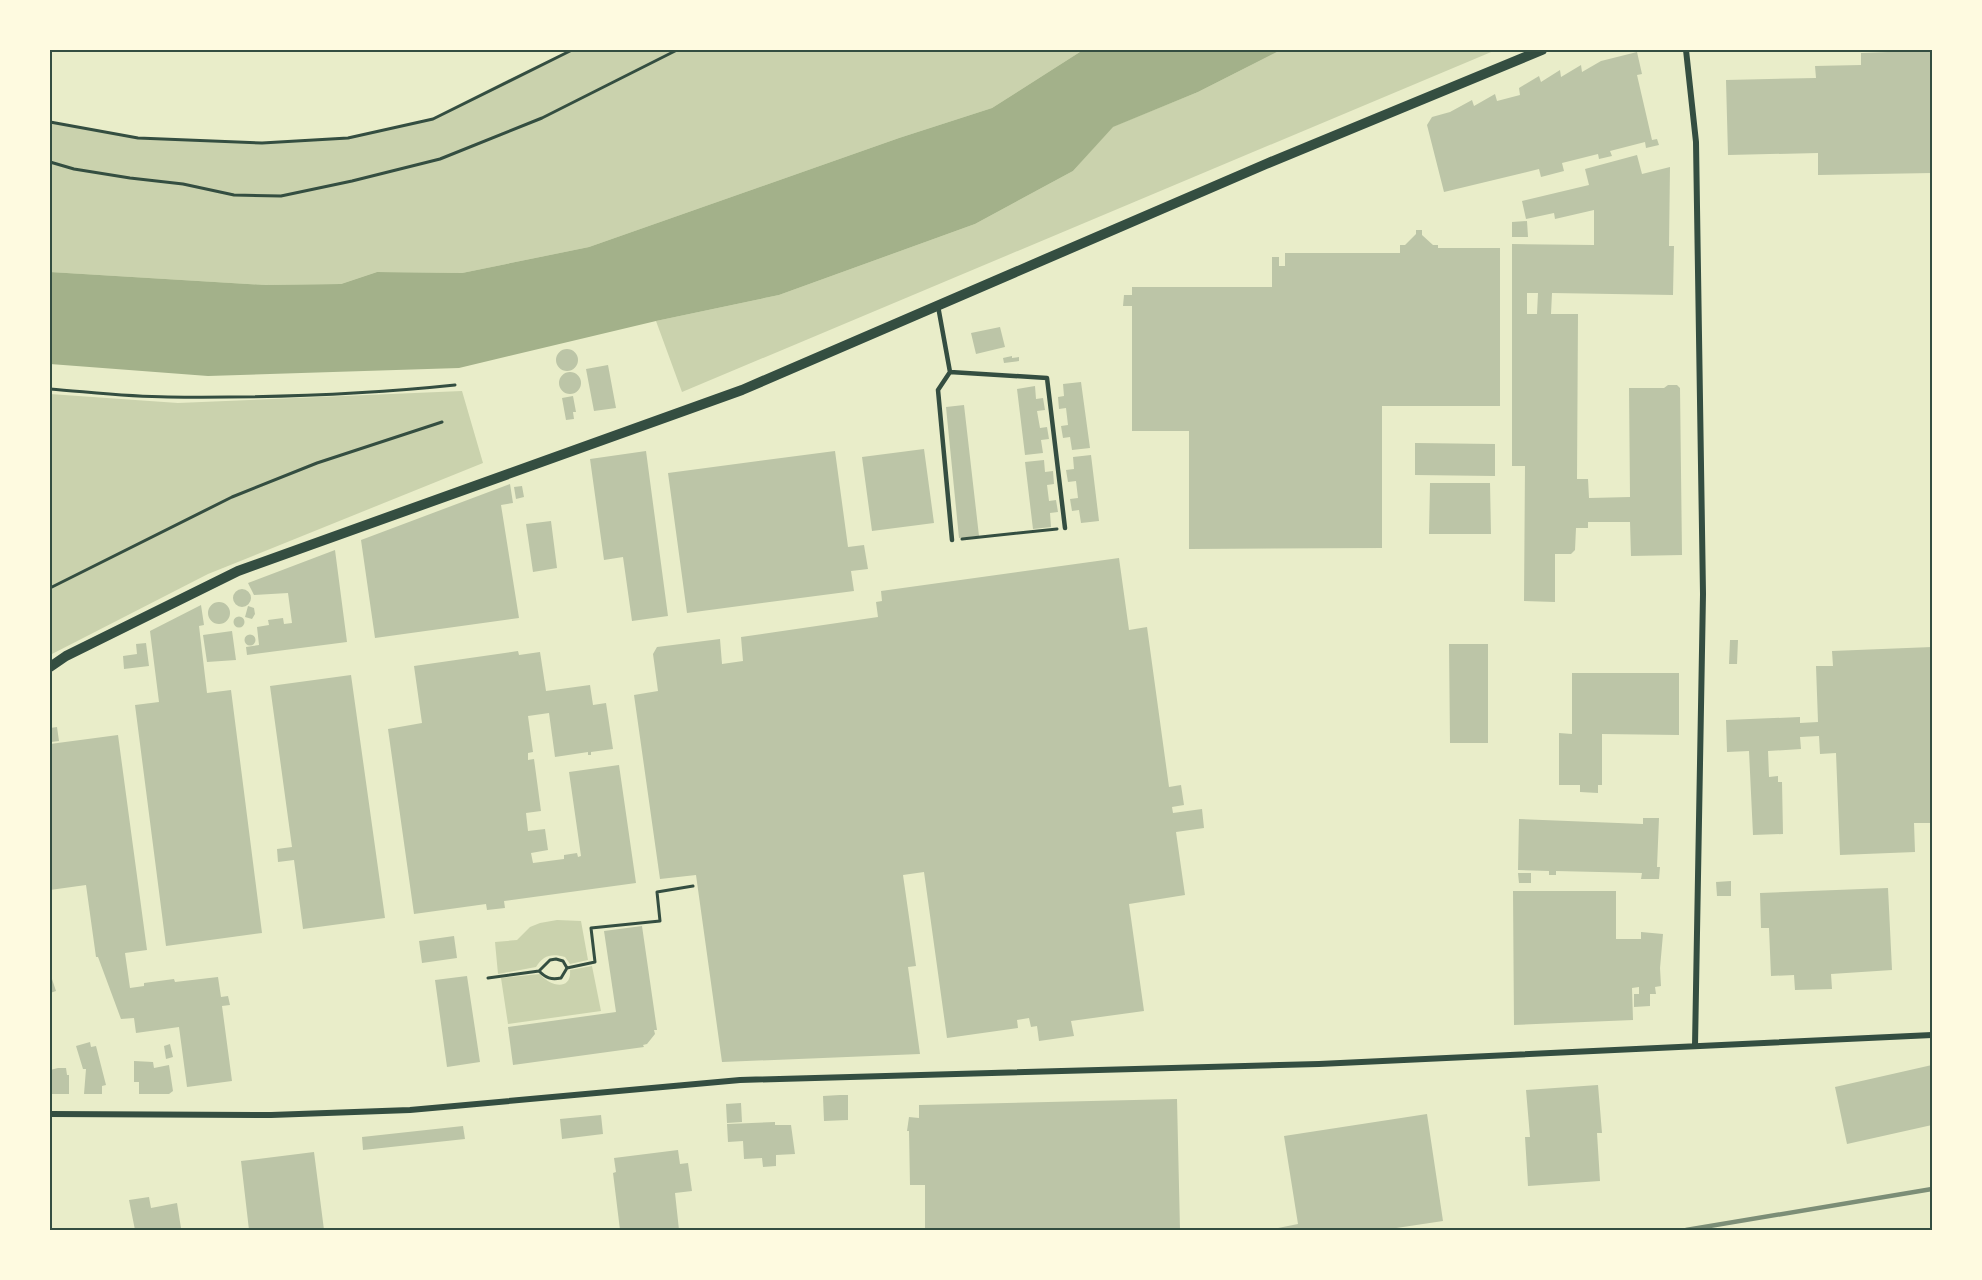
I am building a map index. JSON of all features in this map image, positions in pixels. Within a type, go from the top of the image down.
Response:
[{"type":"street","points":[[50,667],[66,656],[238,571],[742,390],[1256,169],[1542,50]]},
{"type":"street","points":[[1686,50],[1696,142],[1703,594],[1695,1046]]},
{"type":"street","points":[[50,1114],[271,1114],[410,1110],[740,1080],[1242,1067],[1476,1058],[1932,1035]]},
{"type":"lane","points":[[938,306],[950,372],[938,390],[952,540]]},
{"type":"lane","points":[[950,372],[1047,378],[1065,528]]},
{"type":"path","points":[[50,122],[138,138],[262,143],[348,138],[433,118],[572,50]]},
{"type":"path","points":[[50,162],[74,169],[183,184],[234,195],[281,196],[440,159],[542,118],[677,50]]},
{"type":"path","points":[[50,389],[166,397],[289,396],[396,391],[455,385]]},
{"type":"path","points":[[50,588],[232,497],[317,463],[442,422]]},
{"type":"path","points":[[952,540],[1065,528]]},
{"type":"path","points":[[539,970],[548,979],[555,980],[561,978],[567,968],[595,962],[591,928],[660,921],[657,892],[693,886]]},
{"type":"path","points":[[488,978],[539,970],[550,960],[556,959],[562,961],[567,968]]},
{"type":"shaded area","points":[[572,50],[1083,50],[992,108],[899,138],[589,247],[462,273],[377,272],[341,284],[266,285],[50,272],[50,122],[138,138],[262,143],[348,138],[433,119]]},
{"type":"shaded area","points":[[1083,50],[1281,50],[1198,92],[1113,127],[1073,171],[975,224],[779,295],[656,321],[459,368],[208,376],[50,364],[50,272],[266,285],[341,284],[377,272],[462,273],[589,247],[899,138],[992,108]]},
{"type":"shaded area","points":[[1281,50],[1496,50],[682,392],[656,321],[779,295],[975,224],[1073,171],[1112,127],[1198,92]]},
{"type":"shaded area","points":[[462,391],[483,463],[208,574],[50,655],[50,394],[178,403]]},
{"type":"shaded area","points":[[557,920],[581,921],[588,960],[570,964],[565,957],[552,955],[542,960],[536,967],[498,974],[495,942],[517,940],[530,927]]},
{"type":"shaded area","points":[[592,966],[601,1011],[508,1024],[501,978],[540,974],[549,982],[559,985],[567,982],[570,970]]},
{"type":"building","points":[[1932,50],[1932,173],[1818,175],[1818,153],[1728,155],[1726,80],[1816,78],[1815,66],[1861,65],[1861,53]]},
{"type":"building","points":[[1637,52],[1642,74],[1637,75],[1652,140],[1657,139],[1659,145],[1646,148],[1645,142],[1610,151],[1612,156],[1599,159],[1598,154],[1562,163],[1564,171],[1541,177],[1539,169],[1444,192],[1427,125],[1432,117],[1450,112],[1472,100],[1474,106],[1495,94],[1497,101],[1520,95],[1519,88],[1539,76],[1541,82],[1560,70],[1561,77],[1581,65],[1582,72],[1601,61]]},
{"type":"building","points":[[1637,155],[1642,174],[1670,167],[1669,246],[1674,246],[1673,295],[1552,293],[1551,314],[1578,314],[1577,479],[1588,479],[1589,498],[1630,497],[1629,388],[1664,388],[1668,385],[1677,385],[1680,388],[1682,555],[1631,556],[1630,522],[1588,522],[1588,528],[1576,528],[1575,550],[1571,554],[1555,554],[1555,602],[1524,601],[1525,466],[1512,466],[1512,244],[1594,245],[1594,210],[1555,219],[1554,213],[1526,219],[1522,201],[1589,185],[1585,169]],"holes":[[[1527,293],[1538,293],[1537,314],[1527,314]]]},
{"type":"building","points":[[1527,221],[1528,237],[1512,237],[1512,222]]},
{"type":"building","points":[[1416,230],[1422,230],[1422,235],[1433,245],[1438,245],[1438,248],[1500,248],[1500,406],[1382,406],[1382,548],[1189,549],[1189,431],[1132,431],[1132,306],[1123,306],[1124,295],[1132,295],[1132,287],[1272,287],[1272,257],[1279,257],[1279,266],[1285,266],[1285,253],[1400,253],[1400,245],[1405,245],[1416,234]]},
{"type":"building","points":[[1000,327],[1005,347],[976,354],[971,333]]},
{"type":"building","points":[[567,349],[575,352],[578,360],[575,368],[567,371],[559,368],[556,360],[559,352]]},
{"type":"building","points":[[1012,356],[1012,358],[1019,357],[1019,361],[1004,363],[1003,358]]},
{"type":"building","points":[[608,365],[616,408],[594,411],[586,369]]},
{"type":"building","points":[[570,372],[578,375],[581,383],[578,391],[570,394],[562,391],[559,383],[562,375]]},
{"type":"building","points":[[1081,382],[1090,448],[1072,450],[1070,437],[1063,438],[1061,426],[1068,425],[1066,408],[1059,409],[1058,397],[1064,396],[1063,384]]},
{"type":"building","points":[[1035,386],[1036,399],[1043,398],[1045,410],[1037,411],[1040,428],[1047,427],[1049,439],[1041,440],[1043,453],[1025,455],[1017,389]]},
{"type":"building","points":[[573,396],[576,412],[573,412],[574,419],[566,420],[562,398]]},
{"type":"building","points":[[964,405],[979,536],[959,538],[946,407]]},
{"type":"building","points":[[1415,443],[1495,444],[1495,476],[1415,475]]},
{"type":"building","points":[[924,449],[934,523],[872,531],[862,457]]},
{"type":"building","points":[[646,451],[668,616],[632,621],[623,557],[604,560],[590,459]]},
{"type":"building","points":[[835,451],[848,547],[864,545],[868,569],[851,571],[854,591],[687,613],[668,473]]},
{"type":"building","points":[[1091,455],[1099,521],[1081,523],[1079,510],[1072,511],[1070,499],[1078,498],[1076,481],[1068,482],[1066,470],[1074,469],[1073,457]]},
{"type":"building","points":[[1044,460],[1045,472],[1053,471],[1054,484],[1047,485],[1049,501],[1056,500],[1058,512],[1050,513],[1051,527],[1033,529],[1025,462]]},
{"type":"building","points":[[1430,483],[1490,483],[1491,534],[1429,534]]},
{"type":"building","points":[[510,484],[513,503],[501,505],[519,618],[375,638],[361,540]]},
{"type":"building","points":[[522,486],[524,497],[516,499],[514,487]]},
{"type":"building","points":[[551,521],[557,568],[533,572],[526,524]]},
{"type":"building","points":[[335,550],[347,642],[247,655],[246,647],[259,645],[257,627],[269,625],[268,620],[283,618],[284,624],[292,623],[288,593],[254,595],[248,583]]},
{"type":"building","points":[[1119,558],[1129,630],[1147,627],[1169,787],[1181,785],[1184,805],[1172,807],[1173,813],[1202,809],[1204,828],[1176,832],[1185,895],[1129,904],[1144,1011],[1071,1021],[1074,1036],[1039,1041],[1037,1026],[1031,1027],[1029,1018],[1017,1020],[1018,1028],[947,1038],[924,872],[903,875],[916,966],[908,967],[920,1054],[722,1062],[696,875],[660,879],[634,695],[658,691],[653,654],[657,647],[720,639],[722,664],[743,661],[741,637],[878,617],[876,602],[882,601],[881,591]]},
{"type":"building","points":[[242,589],[248,592],[251,598],[248,604],[242,607],[236,604],[233,598],[236,592]]},
{"type":"building","points":[[219,602],[227,605],[230,613],[227,621],[219,624],[211,621],[208,613],[211,605]]},
{"type":"building","points":[[201,605],[204,625],[199,626],[207,693],[231,690],[262,933],[166,946],[135,705],[159,702],[150,631]]},
{"type":"building","points":[[248,606],[254,608],[255,614],[252,619],[245,617]]},
{"type":"building","points":[[239,616],[245,622],[239,628],[233,622]]},
{"type":"building","points":[[232,631],[236,660],[207,662],[203,635]]},
{"type":"building","points":[[250,635],[254,636],[254,644],[250,645],[246,644],[245,640],[246,636]]},
{"type":"building","points":[[1730,640],[1738,640],[1737,664],[1729,664]]},
{"type":"building","points":[[146,643],[149,666],[124,669],[123,656],[137,654],[136,644]]},
{"type":"building","points":[[1449,644],[1488,644],[1488,743],[1450,743]]},
{"type":"building","points":[[1932,647],[1932,823],[1914,823],[1915,852],[1840,855],[1836,753],[1820,754],[1819,736],[1800,737],[1801,749],[1768,751],[1769,777],[1778,776],[1778,782],[1782,782],[1783,834],[1753,835],[1749,751],[1727,752],[1726,720],[1800,717],[1800,723],[1818,722],[1816,666],[1833,666],[1832,651]]},
{"type":"building","points":[[518,651],[519,655],[540,652],[546,691],[590,685],[593,705],[606,703],[613,749],[591,752],[591,755],[588,755],[588,752],[555,757],[549,713],[528,716],[533,752],[528,753],[528,760],[534,759],[541,811],[526,813],[528,831],[545,829],[548,850],[531,853],[533,863],[564,859],[564,855],[577,853],[578,857],[581,856],[569,772],[619,765],[636,883],[504,901],[505,908],[487,910],[486,904],[414,914],[388,729],[422,723],[414,666]]},
{"type":"building","points":[[1572,673],[1679,673],[1679,735],[1602,734],[1602,785],[1598,785],[1598,793],[1580,792],[1580,785],[1559,785],[1559,733],[1572,734]]},
{"type":"building","points":[[351,675],[385,918],[303,929],[294,860],[278,862],[277,849],[292,847],[270,686]]},
{"type":"building","points":[[57,727],[59,741],[51,742],[50,728]]},
{"type":"building","points":[[118,735],[147,950],[125,953],[130,988],[144,986],[144,983],[174,979],[175,982],[218,977],[221,997],[228,996],[230,1005],[222,1006],[232,1081],[187,1087],[179,1027],[136,1033],[134,1018],[121,1019],[98,957],[96,957],[86,885],[50,890],[50,744]]},
{"type":"building","points":[[1643,818],[1659,818],[1657,867],[1660,867],[1659,879],[1641,879],[1642,873],[1556,871],[1556,875],[1549,875],[1549,871],[1518,870],[1519,819],[1643,824]]},
{"type":"building","points":[[1518,873],[1531,873],[1531,883],[1519,883]]},
{"type":"building","points":[[1731,881],[1731,896],[1717,896],[1716,882]]},
{"type":"building","points":[[1888,888],[1892,970],[1831,974],[1832,989],[1795,990],[1794,975],[1771,976],[1769,928],[1761,928],[1760,893]]},
{"type":"building","points":[[1513,891],[1616,891],[1616,939],[1641,939],[1641,932],[1663,934],[1661,986],[1655,987],[1656,994],[1650,994],[1650,1006],[1634,1007],[1634,994],[1639,994],[1639,987],[1632,988],[1633,1020],[1514,1025]]},
{"type":"building","points":[[642,926],[657,1030],[654,1030],[655,1034],[647,1044],[643,1045],[644,1047],[513,1065],[508,1027],[616,1012],[604,931]]},
{"type":"building","points":[[454,936],[457,958],[422,963],[419,941]]},
{"type":"building","points":[[50,973],[56,991],[50,993]]},
{"type":"building","points":[[467,976],[480,1062],[447,1067],[435,980]]},
{"type":"building","points":[[90,1042],[91,1047],[96,1046],[106,1085],[102,1086],[102,1094],[84,1094],[86,1069],[83,1069],[76,1046]]},
{"type":"building","points":[[170,1044],[173,1057],[166,1059],[164,1046]]},
{"type":"building","points":[[134,1061],[153,1062],[154,1068],[169,1065],[173,1091],[169,1094],[139,1094],[139,1082],[134,1082]]},
{"type":"building","points":[[1932,1065],[1932,1125],[1847,1144],[1835,1087]]},
{"type":"building","points":[[66,1068],[67,1075],[69,1075],[69,1094],[50,1094],[50,1070]]},
{"type":"building","points":[[1598,1085],[1602,1133],[1597,1133],[1600,1181],[1528,1186],[1525,1137],[1530,1137],[1526,1090]]},
{"type":"building","points":[[848,1095],[848,1120],[824,1121],[823,1096]]},
{"type":"building","points":[[1177,1099],[1180,1230],[925,1230],[925,1185],[910,1185],[909,1131],[907,1131],[909,1117],[919,1118],[919,1105]]},
{"type":"building","points":[[741,1103],[742,1122],[727,1123],[726,1104]]},
{"type":"building","points":[[1427,1114],[1443,1221],[1383,1230],[1278,1230],[1278,1228],[1298,1224],[1284,1136]]},
{"type":"building","points":[[601,1115],[603,1134],[562,1139],[560,1119]]},
{"type":"building","points":[[775,1122],[775,1125],[791,1125],[795,1154],[776,1155],[776,1166],[763,1167],[762,1158],[744,1159],[743,1141],[728,1142],[727,1124]]},
{"type":"building","points":[[463,1126],[465,1139],[363,1150],[362,1137]]},
{"type":"building","points":[[678,1150],[680,1164],[688,1163],[692,1191],[675,1193],[679,1230],[620,1230],[613,1173],[616,1172],[614,1158]]},
{"type":"building","points":[[314,1152],[324,1230],[249,1230],[241,1161]]},
{"type":"building","points":[[149,1197],[151,1208],[177,1203],[181,1228],[135,1230],[129,1200]]},
{"type":"railway","points":[[1686,1230],[1932,1189]]}]
